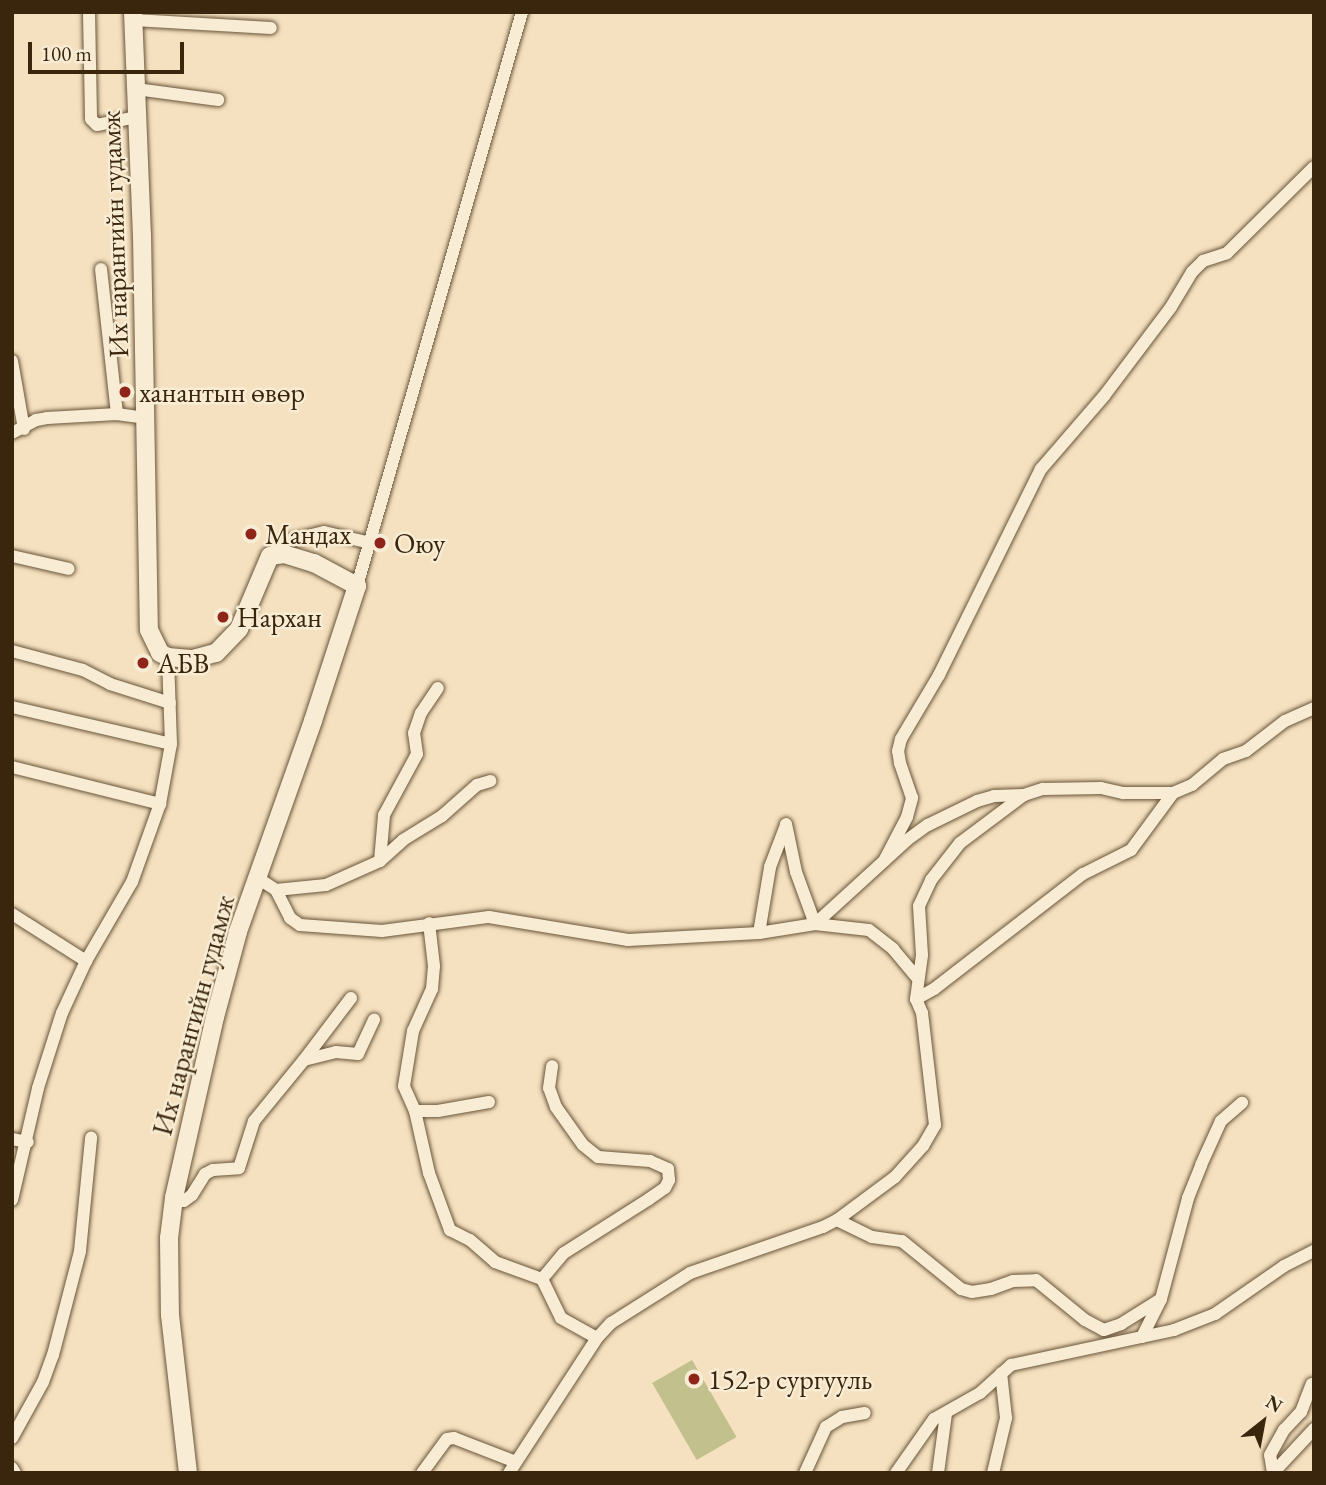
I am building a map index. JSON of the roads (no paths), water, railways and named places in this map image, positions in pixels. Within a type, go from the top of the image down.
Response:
[{"type":"main road","name":"Их нарангийн гудамж","points":[[134,16],[149,630],[160,653],[168,657]]},
{"type":"main road","points":[[168,657],[205,658],[228,644],[239,629],[270,556],[284,554],[314,563],[357,586]]},
{"type":"main road","name":"Их нарангийн гудамж","points":[[188,1473],[170,1315],[169,1238],[174,1198],[215,1017],[256,877],[313,722],[357,586]]},
{"type":"street","points":[[89,12],[91,119],[97,125],[137,117]]},
{"type":"street","points":[[357,586],[522,12]]},
{"type":"street","points":[[134,16],[271,29]]},
{"type":"street","points":[[136,89],[218,100]]},
{"type":"street","points":[[884,861],[907,817],[912,797],[900,763],[901,739],[939,675],[1041,469],[1104,396],[1171,307],[1192,272],[1203,261],[1227,253],[1314,167]]},
{"type":"street","points":[[101,269],[117,414]]},
{"type":"street","points":[[12,361],[18,431],[36,420],[117,414],[145,418]]},
{"type":"street","points":[[270,556],[283,542],[324,532],[370,543]]},
{"type":"street","points":[[12,556],[69,569]]},
{"type":"street","points":[[12,651],[83,670],[110,684],[170,703]]},
{"type":"street","points":[[12,1200],[28,1142],[38,1088],[62,1013],[86,961],[132,882],[160,804],[171,744],[168,657]]},
{"type":"street","points":[[380,861],[384,815],[417,754],[414,733],[421,713],[438,688]]},
{"type":"street","points":[[12,707],[171,744]]},
{"type":"street","points":[[815,924],[928,825],[977,801],[994,796],[1024,795],[1044,789],[1101,788],[1124,793],[1173,793],[1192,785],[1223,759],[1246,751],[1285,721],[1314,708]]},
{"type":"street","points":[[12,767],[160,804]]},
{"type":"street","points":[[276,890],[326,885],[380,861],[403,840],[442,816],[477,785],[490,781]]},
{"type":"street","points":[[916,999],[934,989],[1083,874],[1131,850],[1173,793]]},
{"type":"street","points":[[422,1473],[447,1439],[454,1438],[513,1468],[597,1338],[611,1324],[690,1273],[837,1220],[895,1177],[923,1146],[935,1125],[922,1013],[916,999],[922,955],[919,906],[931,880],[960,843],[1024,795]]},
{"type":"street","points":[[758,933],[770,867],[786,824],[796,872],[815,924]]},
{"type":"street","points":[[256,877],[276,890],[290,918],[300,925],[382,931],[489,917],[628,940],[758,933],[815,924],[869,930],[893,949],[918,979]]},
{"type":"street","points":[[12,914],[86,961]]},
{"type":"street","points":[[429,923],[434,966],[432,989],[413,1031],[404,1086],[415,1111],[429,1172],[450,1230],[470,1240],[495,1262],[542,1279],[561,1318],[597,1338]]},
{"type":"street","points":[[174,1198],[184,1201],[192,1195],[205,1174],[213,1170],[240,1168],[254,1121],[351,998]]},
{"type":"street","points":[[304,1060],[336,1052],[358,1054],[374,1019]]},
{"type":"street","points":[[542,1279],[564,1253],[665,1188],[669,1180],[668,1169],[650,1161],[598,1157],[583,1144],[556,1107],[549,1088],[552,1066]]},
{"type":"street","points":[[415,1111],[438,1111],[489,1102]]},
{"type":"street","points":[[1142,1337],[1161,1299],[1188,1198],[1201,1165],[1221,1121],[1242,1103]]},
{"type":"street","points":[[12,1438],[43,1382],[53,1355],[80,1251],[91,1138]]},
{"type":"street","points":[[12,1139],[28,1142]]},
{"type":"street","points":[[837,1220],[872,1237],[902,1241],[961,1289],[972,1292],[1013,1281],[1036,1280],[1085,1320],[1104,1330],[1121,1324],[1161,1299]]},
{"type":"street","points":[[896,1473],[934,1419],[980,1392],[1011,1365],[1174,1330],[1215,1314],[1284,1266],[1314,1251]]},
{"type":"street","points":[[993,1473],[1006,1419],[1001,1373]]},
{"type":"street","points":[[1273,1473],[1270,1455],[1284,1430],[1301,1412],[1312,1384]]},
{"type":"street","points":[[804,1473],[831,1422],[864,1413]]},
{"type":"street","points":[[938,1473],[946,1414]]},
{"type":"street","points":[[1273,1473],[1314,1430]]},
{"type":"street","points":[[12,1468],[15,1473]]},
{"type":"place","name":"ханантын өвөр","points":[[125,392]]},
{"type":"place","name":"Мандах","points":[[251,534]]},
{"type":"place","name":"Оюу","points":[[380,543]]},
{"type":"place","name":"Нархан","points":[[223,617]]},
{"type":"place","name":"АБВ","points":[[143,663]]},
{"type":"place","name":"152-р сургууль","points":[[694,1379]]}]
